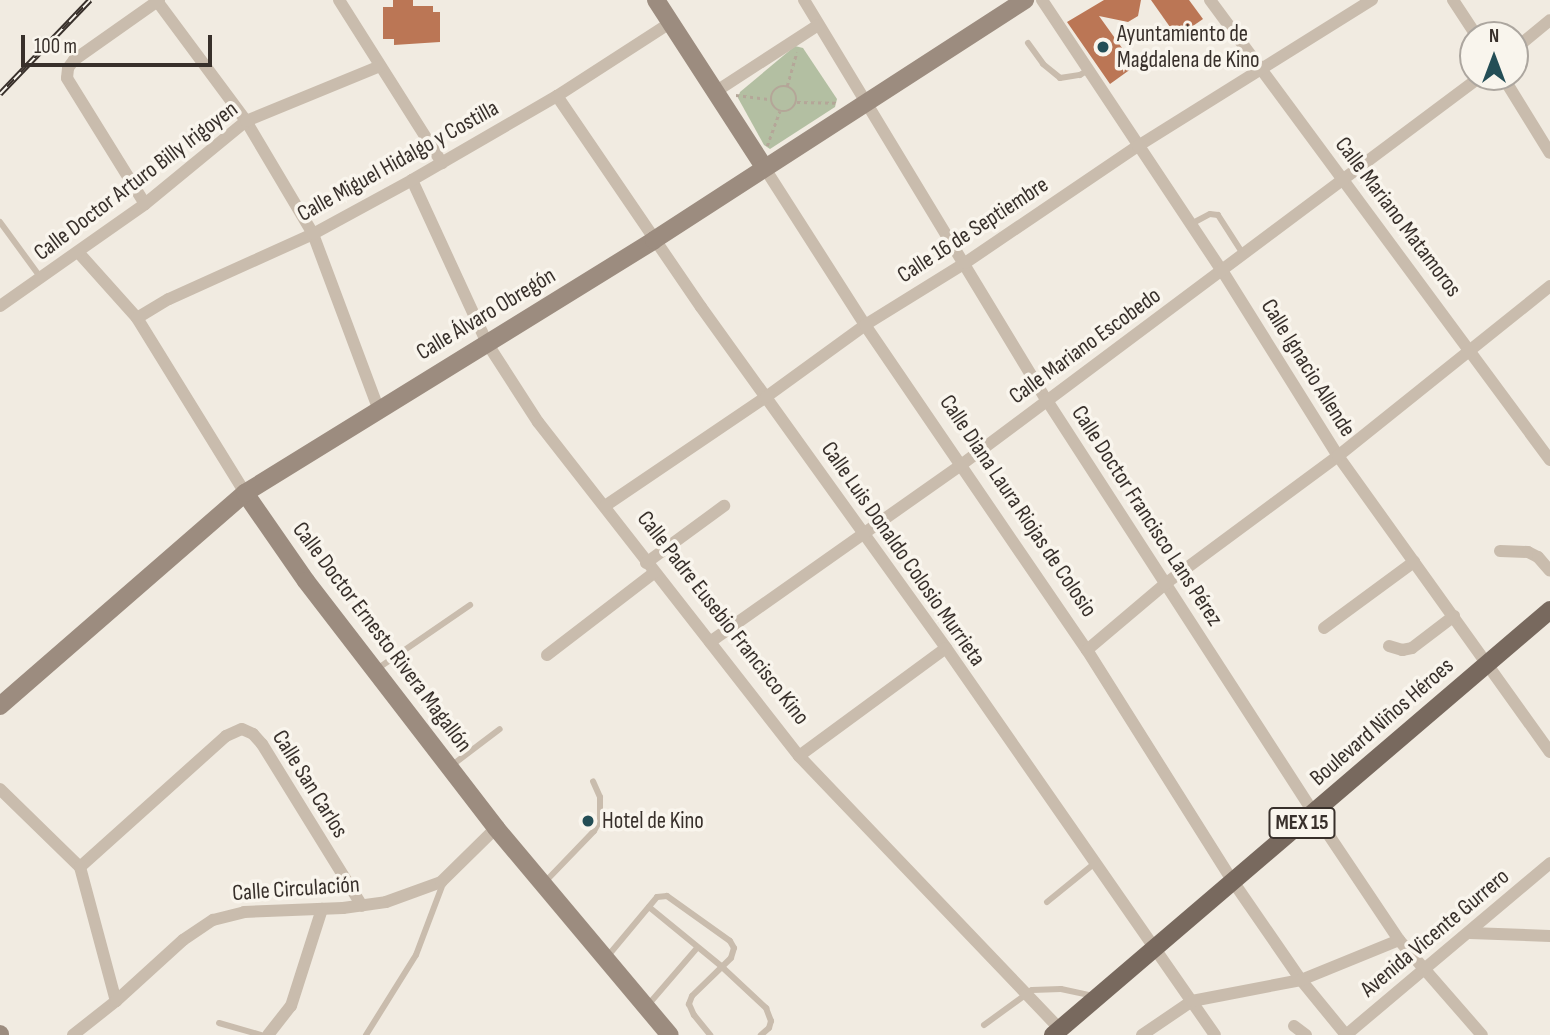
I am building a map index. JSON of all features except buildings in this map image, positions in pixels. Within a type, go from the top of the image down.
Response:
[{"type":"main road","name":"Boulevard Niños Héroes","points":[[1060,1033],[1096,997],[1550,610]]},
{"type":"street","points":[[340,0],[442,163]]},
{"type":"street","name":"Calle Diana Laura Riojas de Colosio","points":[[656,0],[865,325],[1087,650],[1232,880],[1301,980],[1346,1035]]},
{"type":"street","name":"Calle Doctor Francisco Lans Pérez","points":[[804,0],[1046,398],[1314,813],[1399,940],[1482,1035]]},
{"type":"street","name":"Calle Álvaro Obregón","points":[[0,706],[246,493],[378,408],[654,240],[1025,0]]},
{"type":"street","name":"Calle Ignacio Allende","points":[[1042,0],[1223,272],[1338,456],[1550,752]]},
{"type":"street","name":"Calle Mariano Matamoros","points":[[1210,0],[1550,460]]},
{"type":"street","name":"Calle 16 de Septiembre","points":[[605,506],[766,397],[865,325],[965,263],[1138,146],[1372,0]]},
{"type":"street","points":[[1453,0],[1467,21]]},
{"type":"street","points":[[145,204],[67,78],[68,68],[74,60],[158,1],[246,121],[313,234],[378,408]]},
{"type":"street","points":[[1529,37],[1550,20]]},
{"type":"street","name":"Calle Miguel Hidalgo y Costilla","points":[[137,318],[169,299],[313,234],[412,180],[557,96],[670,23]]},
{"type":"street","points":[[715,92],[818,25]]},
{"type":"street","name":"Calle Doctor Arturo Billy Irigoyen","points":[[0,306],[145,204],[246,121],[380,66]]},
{"type":"street","name":"Calle Mariano Escobedo","points":[[710,642],[961,465],[1046,398],[1223,272],[1462,91]]},
{"type":"street","points":[[1512,91],[1550,153]]},
{"type":"street","name":"Calle Luis Donaldo Colosio Murrieta","points":[[557,96],[654,240],[946,648],[1215,1035]]},
{"type":"street","name":"Calle Padre Eusebio Francisco Kino","points":[[412,180],[487,343],[538,422],[799,756],[1060,1033]]},
{"type":"street","name":"Calle Doctor Ernesto Rivera Magallón","points":[[78,252],[137,318],[246,493],[306,581],[496,828],[670,1035]]},
{"type":"street","points":[[1087,650],[1165,584],[1338,456],[1550,286]]},
{"type":"street","points":[[547,655],[724,506]]},
{"type":"street","points":[[1500,551],[1528,552],[1538,557],[1550,572]]},
{"type":"street","points":[[1324,628],[1414,562]]},
{"type":"street","points":[[1389,646],[1402,650],[1412,648],[1454,615]]},
{"type":"street","points":[[799,756],[946,648]]},
{"type":"street","name":"Calle San Carlos","points":[[80,867],[226,736],[242,729],[253,734],[262,744],[362,906]]},
{"type":"street","points":[[0,789],[80,867],[116,1002]]},
{"type":"street","name":"Calle Circulación","points":[[73,1035],[116,1002],[164,956],[213,920],[244,912],[362,906],[402,897],[446,877],[496,828]]},
{"type":"street","name":"Avenida Vicente Gurrero","points":[[1346,1035],[1550,863]]},
{"type":"street","points":[[268,1035],[291,1006],[322,909]]},
{"type":"street","points":[[1470,933],[1550,936]]},
{"type":"street","points":[[1142,1035],[1192,1001],[1301,980],[1399,940]]},
{"type":"street","points":[[1294,1026],[1306,1035]]},
{"type":"lane","points":[[1028,43],[1043,64],[1060,78],[1080,75],[1088,70]]},
{"type":"lane","points":[[1191,224],[1210,214],[1218,215],[1244,256]]},
{"type":"lane","points":[[0,222],[41,278]]},
{"type":"lane","points":[[375,670],[470,605]]},
{"type":"lane","points":[[450,767],[500,729]]},
{"type":"lane","points":[[543,885],[594,831],[600,820],[600,797],[593,781]]},
{"type":"lane","points":[[1047,902],[1095,863]]},
{"type":"lane","points":[[366,1035],[416,955],[446,877]]},
{"type":"lane","points":[[606,957],[657,897],[667,896],[730,941],[734,948],[731,958],[692,996],[689,1004],[710,1035]]},
{"type":"lane","points":[[649,907],[722,966],[766,1009],[771,1021],[769,1028],[761,1035]]},
{"type":"lane","points":[[648,1006],[697,948]]},
{"type":"lane","points":[[984,1025],[1025,993],[1053,988],[1085,992],[1096,997]]},
{"type":"lane","points":[[219,1023],[261,1035]]},
{"type":"path","points":[[787,86],[799,47]]},
{"type":"path","points":[[771,99],[775,90],[787,86]]},
{"type":"path","points":[[780,111],[791,110],[797,102],[796,93],[787,86]]},
{"type":"path","points":[[715,92],[771,99],[780,111]]},
{"type":"path","points":[[797,102],[836,103]]},
{"type":"path","points":[[764,167],[780,111]]},
{"type":"green space","points":[[795,46],[803,48],[837,99],[835,107],[770,149],[764,145],[738,98],[740,92]]},
{"type":"railway","points":[[0,94],[90,0]]},
{"type":"place","name":"Ayuntamiento de Magdalena de Kino","points":[[1103,47]]},
{"type":"place","name":"Hotel de Kino","points":[[588,821]]}]
